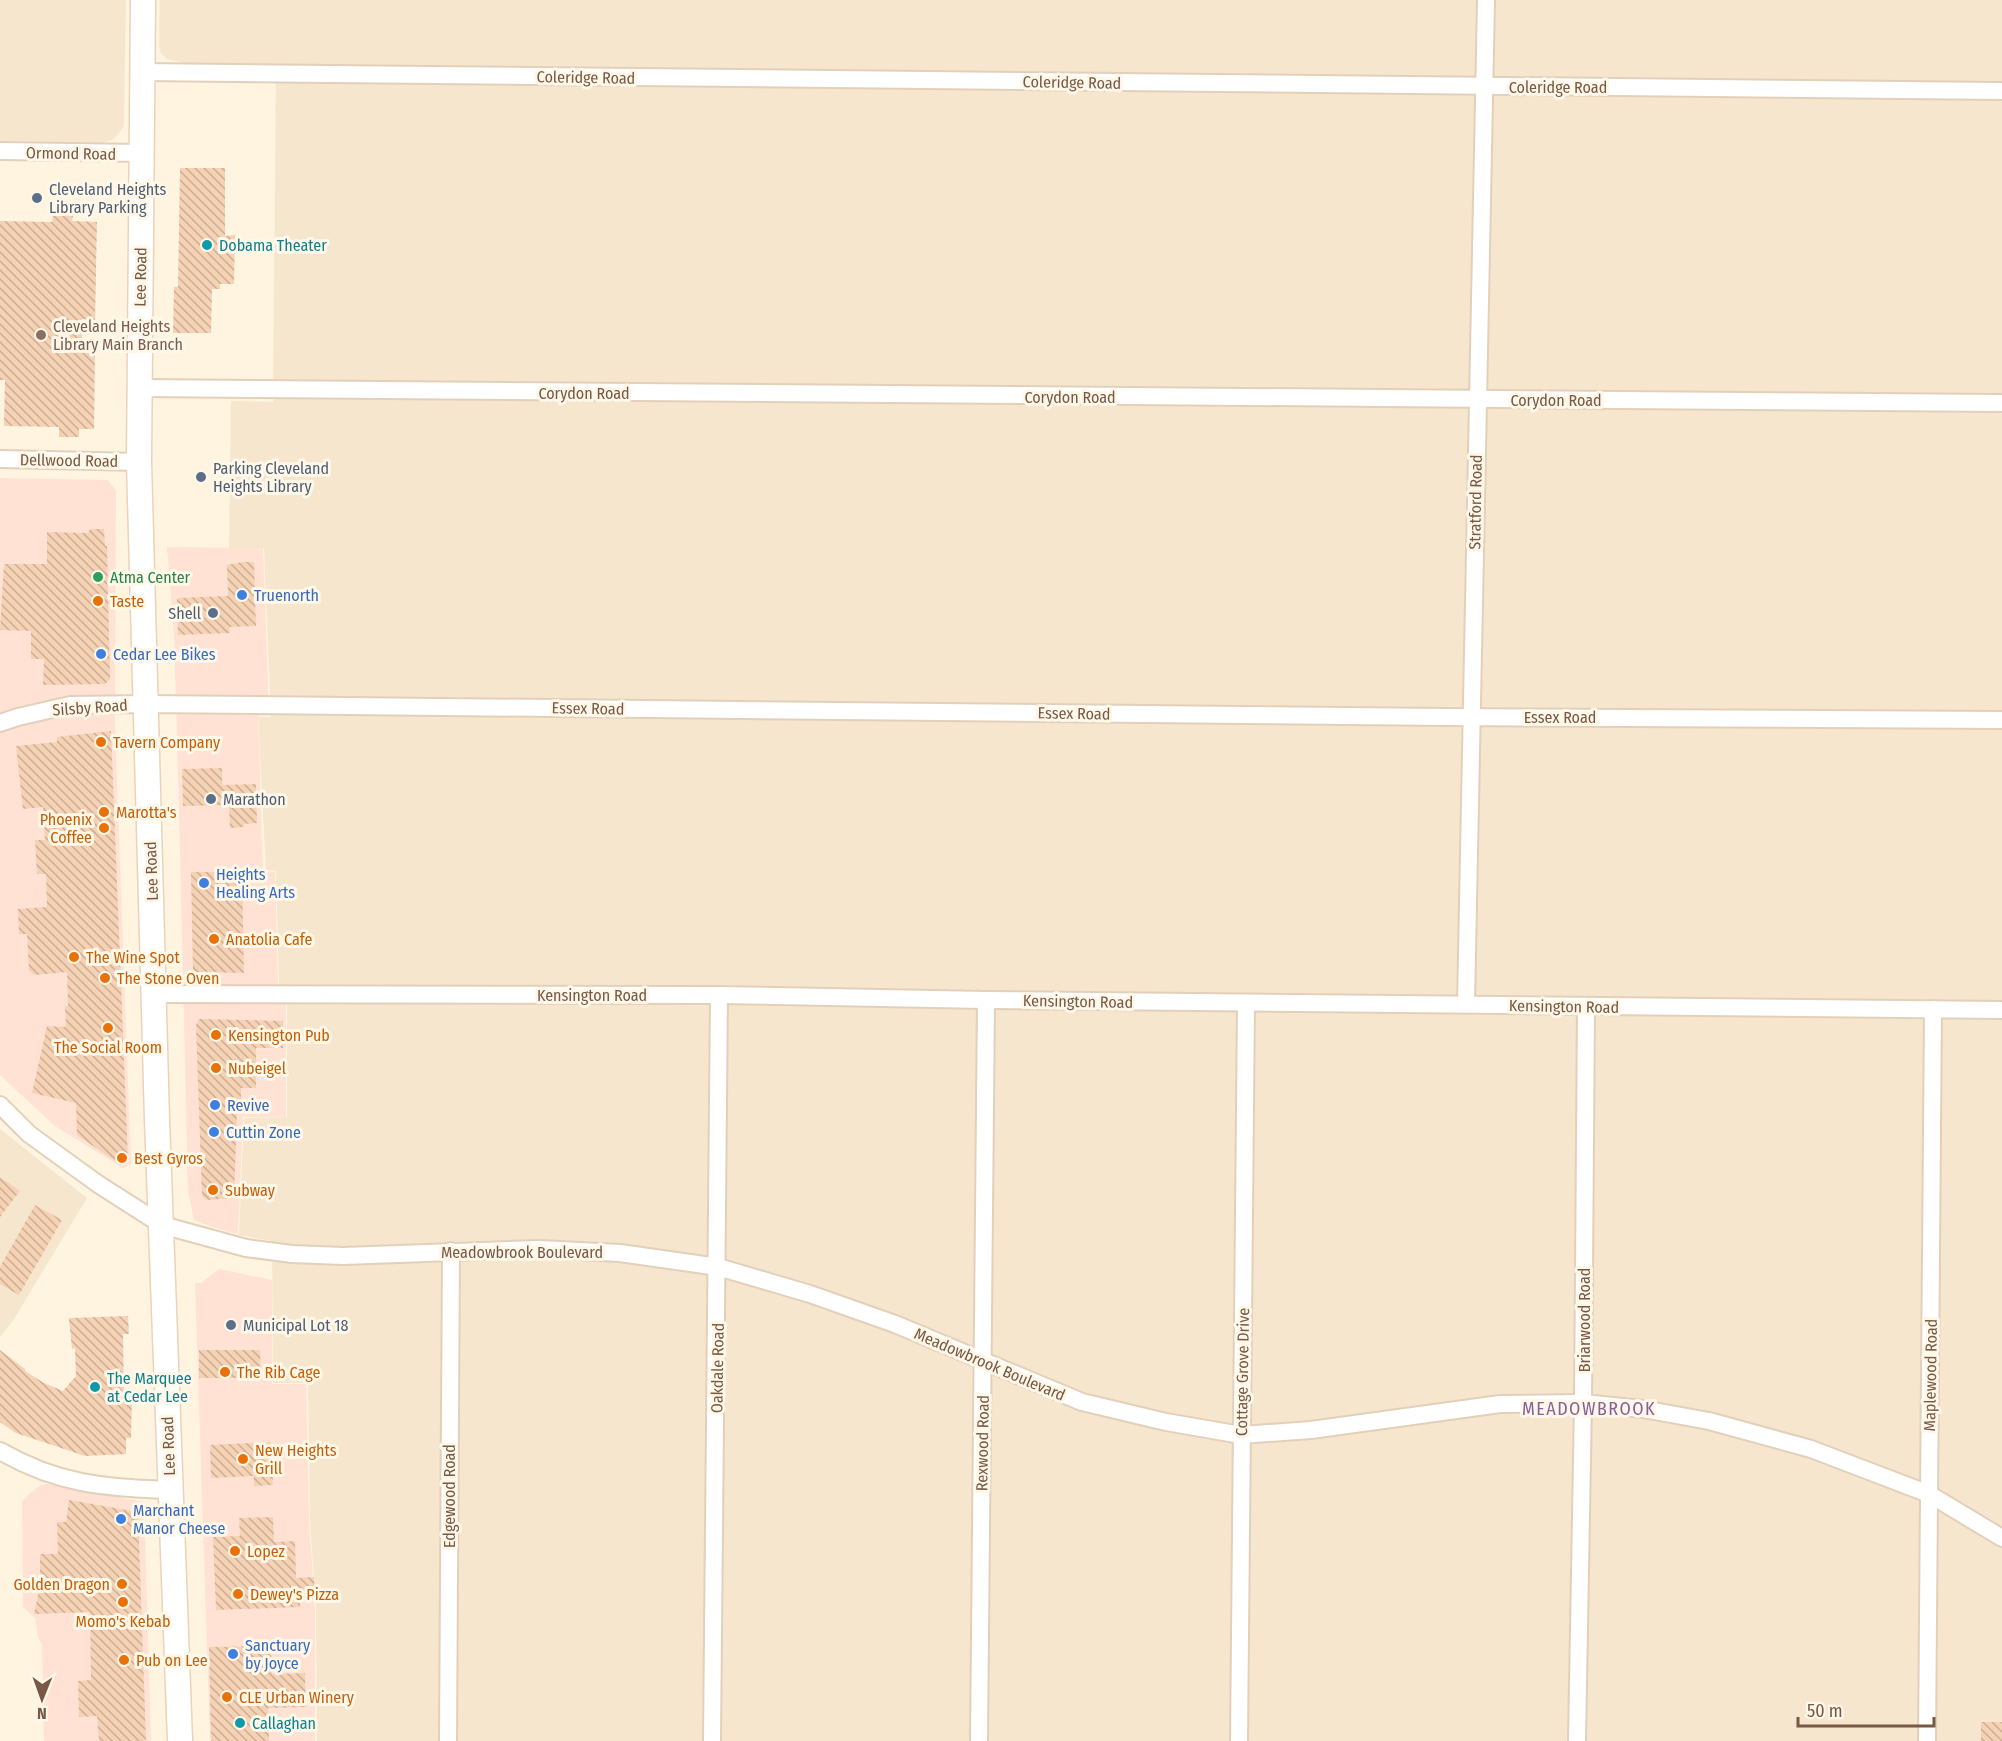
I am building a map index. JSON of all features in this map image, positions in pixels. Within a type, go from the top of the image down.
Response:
[{"type":"main road","name":"Lee Road","points":[[143,0],[139,462],[157,1120],[180,1741]]},
{"type":"street","name":"Stratford Road","points":[[1466,1004],[1486,0]]},
{"type":"street","name":"Coleridge Road","points":[[143,72],[2002,91]]},
{"type":"street","name":"Ormond Road","points":[[0,152],[142,153]]},
{"type":"street","name":"Corydon Road","points":[[138,388],[2002,403]]},
{"type":"street","name":"Dellwood Road","points":[[0,459],[139,462]]},
{"type":"street","name":"Essex Road","points":[[146,704],[2002,720]]},
{"type":"street","name":"Silsby Road","points":[[0,723],[70,705],[146,704]]},
{"type":"street","name":"Kensington Road","points":[[154,994],[719,995],[986,1000],[2002,1010]]},
{"type":"street","name":"Oakdale Road","points":[[712,1741],[719,995]]},
{"type":"street","name":"Rexwood Road","points":[[979,1741],[986,1000]]},
{"type":"street","name":"Cottage Grove Drive","points":[[1239,1741],[1246,1003]]},
{"type":"street","name":"Briarwood Road","points":[[1577,1741],[1583,1403],[1586,1007]]},
{"type":"street","name":"Maplewood Road","points":[[1927,1741],[1934,1009]]},
{"type":"street","name":"Meadowbrook Boulevard","points":[[0,1105],[29,1134],[98,1184],[162,1225],[246,1248],[292,1254],[343,1256],[539,1249],[620,1253],[718,1266],[810,1294],[895,1324],[1082,1402],[1166,1422],[1241,1435],[1311,1430],[1500,1404],[1583,1403],[1643,1409],[1709,1421],[1811,1449],[1929,1494],[2002,1538]]},
{"type":"street","name":"Edgewood Road","points":[[448,1741],[451,1251]]},
{"type":"street","points":[[0,1452],[55,1477],[116,1487],[169,1490]]},
{"type":"shaded area","points":[[0,0],[126,0],[124,126],[114,139],[103,143],[0,141]]},
{"type":"shaded area","points":[[160,0],[2002,0],[2002,1741],[317,1741],[316,1607],[310,1521],[308,1383],[273,1383],[272,1241],[239,1235],[244,1118],[287,1117],[287,986],[279,985],[276,871],[266,870],[258,717],[271,717],[264,548],[229,548],[231,401],[273,402],[276,65],[190,64],[166,59],[159,46]]},
{"type":"shaded area","points":[[0,478],[108,480],[116,491],[115,727],[131,1164],[123,1168],[55,1126],[0,1075]]},
{"type":"shaded area","points":[[167,547],[263,548],[269,715],[258,716],[263,871],[275,872],[278,985],[286,987],[286,1117],[243,1117],[238,1234],[194,1220],[188,1191],[174,634]]},
{"type":"shaded area","points":[[0,1129],[87,1198],[14,1319],[0,1337]]},
{"type":"shaded area","points":[[219,1269],[272,1280],[272,1384],[306,1384],[309,1522],[315,1608],[315,1741],[210,1741],[195,1283],[201,1283]]},
{"type":"shaded area","points":[[47,1484],[144,1502],[151,1741],[44,1741],[42,1644],[38,1637],[35,1618],[23,1607],[22,1502],[41,1485]]},
{"type":"building","name":"Dobama Theater","points":[[180,168],[225,168],[225,236],[235,235],[234,284],[220,284],[220,289],[212,289],[211,333],[173,333],[174,287],[178,287]]},
{"type":"building","name":"Cleveland Heights Library Main Branch","points":[[53,215],[73,215],[72,221],[97,222],[95,320],[82,319],[82,350],[95,350],[94,429],[79,429],[79,437],[59,437],[59,427],[4,426],[5,380],[0,380],[0,221],[52,222]]},
{"type":"building","points":[[90,529],[104,529],[105,546],[107,546],[110,679],[105,684],[43,685],[44,659],[31,659],[31,631],[0,630],[4,564],[47,564],[47,532],[88,533]]},
{"type":"building","points":[[254,562],[256,626],[229,627],[230,633],[178,635],[177,598],[228,596],[227,565]]},
{"type":"building","points":[[111,731],[128,1161],[121,1165],[77,1135],[76,1103],[32,1093],[47,1026],[66,1027],[67,972],[35,975],[29,971],[27,934],[19,934],[18,909],[47,907],[46,874],[37,874],[35,840],[45,840],[43,807],[23,809],[16,746],[57,742],[57,737]]},
{"type":"building","points":[[222,768],[222,785],[256,784],[257,823],[230,828],[229,805],[183,806],[182,769]]},
{"type":"building","points":[[191,872],[242,872],[244,973],[193,972]]},
{"type":"building","points":[[199,1019],[283,1021],[283,1048],[256,1048],[256,1088],[241,1088],[241,1112],[237,1113],[234,1198],[207,1200],[202,1196],[196,1025]]},
{"type":"building","points":[[0,1177],[20,1191],[0,1217]]},
{"type":"building","points":[[35,1205],[62,1220],[19,1295],[0,1284],[0,1267]]},
{"type":"building","name":"The Marquee at Cedar Lee","points":[[128,1316],[129,1334],[123,1334],[124,1397],[132,1397],[131,1438],[126,1438],[126,1454],[85,1456],[16,1433],[0,1422],[0,1350],[25,1371],[63,1391],[76,1376],[75,1348],[72,1349],[69,1318]]},
{"type":"building","points":[[199,1350],[260,1350],[261,1378],[199,1378]]},
{"type":"building","points":[[271,1442],[273,1485],[254,1486],[254,1476],[211,1478],[210,1445]]},
{"type":"building","points":[[69,1500],[138,1512],[146,1741],[99,1741],[97,1716],[79,1717],[78,1681],[91,1680],[90,1612],[34,1614],[40,1586],[40,1554],[58,1554],[57,1522],[66,1522]]},
{"type":"building","points":[[273,1517],[274,1542],[295,1541],[296,1578],[314,1577],[315,1599],[300,1599],[300,1607],[216,1610],[213,1537],[240,1536],[239,1518]]},
{"type":"building","points":[[265,1646],[265,1649],[271,1649],[272,1674],[305,1673],[306,1707],[268,1708],[269,1741],[211,1741],[209,1647]]},
{"type":"building","points":[[1981,1722],[2002,1722],[2002,1741],[1981,1741]]},
{"type":"place","name":"Cleveland Heights Library Parking","points":[[37,198]]},
{"type":"place","name":"Dobama Theater","points":[[207,245]]},
{"type":"place","name":"Cleveland Heights Library Main Branch","points":[[41,335]]},
{"type":"place","name":"Parking Cleveland Heights Library","points":[[201,477]]},
{"type":"place","name":"Atma Center","points":[[98,577]]},
{"type":"place","name":"Truenorth","points":[[242,595]]},
{"type":"place","name":"Taste","points":[[98,601]]},
{"type":"place","name":"Shell","points":[[213,613]]},
{"type":"place","name":"Cedar Lee Bikes","points":[[101,654]]},
{"type":"place","name":"Tavern Company","points":[[101,742]]},
{"type":"place","name":"Marathon","points":[[211,799]]},
{"type":"place","name":"Marotta's","points":[[104,812]]},
{"type":"place","name":"Phoenix Coffee","points":[[104,828]]},
{"type":"place","name":"Heights Healing Arts","points":[[204,883]]},
{"type":"place","name":"Anatolia Cafe","points":[[214,939]]},
{"type":"place","name":"The Wine Spot","points":[[74,957]]},
{"type":"place","name":"The Stone Oven","points":[[105,978]]},
{"type":"place","name":"The Social Room","points":[[108,1028]]},
{"type":"place","name":"Kensington Pub","points":[[216,1035]]},
{"type":"place","name":"Nubeigel","points":[[216,1068]]},
{"type":"place","name":"Revive","points":[[215,1105]]},
{"type":"place","name":"Cuttin Zone","points":[[214,1132]]},
{"type":"place","name":"Best Gyros","points":[[122,1158]]},
{"type":"place","name":"Subway","points":[[213,1190]]},
{"type":"place","name":"Municipal Lot 18","points":[[231,1325]]},
{"type":"place","name":"The Rib Cage","points":[[225,1372]]},
{"type":"place","name":"The Marquee at Cedar Lee","points":[[95,1387]]},
{"type":"place","name":"New Heights Grill","points":[[243,1459]]},
{"type":"place","name":"Marchant Manor Cheese","points":[[121,1519]]},
{"type":"place","name":"Lopez","points":[[235,1551]]},
{"type":"place","name":"Golden Dragon","points":[[122,1584]]},
{"type":"place","name":"Dewey's Pizza","points":[[238,1594]]},
{"type":"place","name":"Momo's Kebab","points":[[123,1602]]},
{"type":"place","name":"Sanctuary by Joyce","points":[[233,1654]]},
{"type":"place","name":"Pub on Lee","points":[[124,1660]]},
{"type":"place","name":"CLE Urban Winery","points":[[227,1697]]},
{"type":"place","name":"Callaghan","points":[[240,1723]]},
{"type":"district","name":"MEADOWBROOK","points":[[1589,1409]]}]
